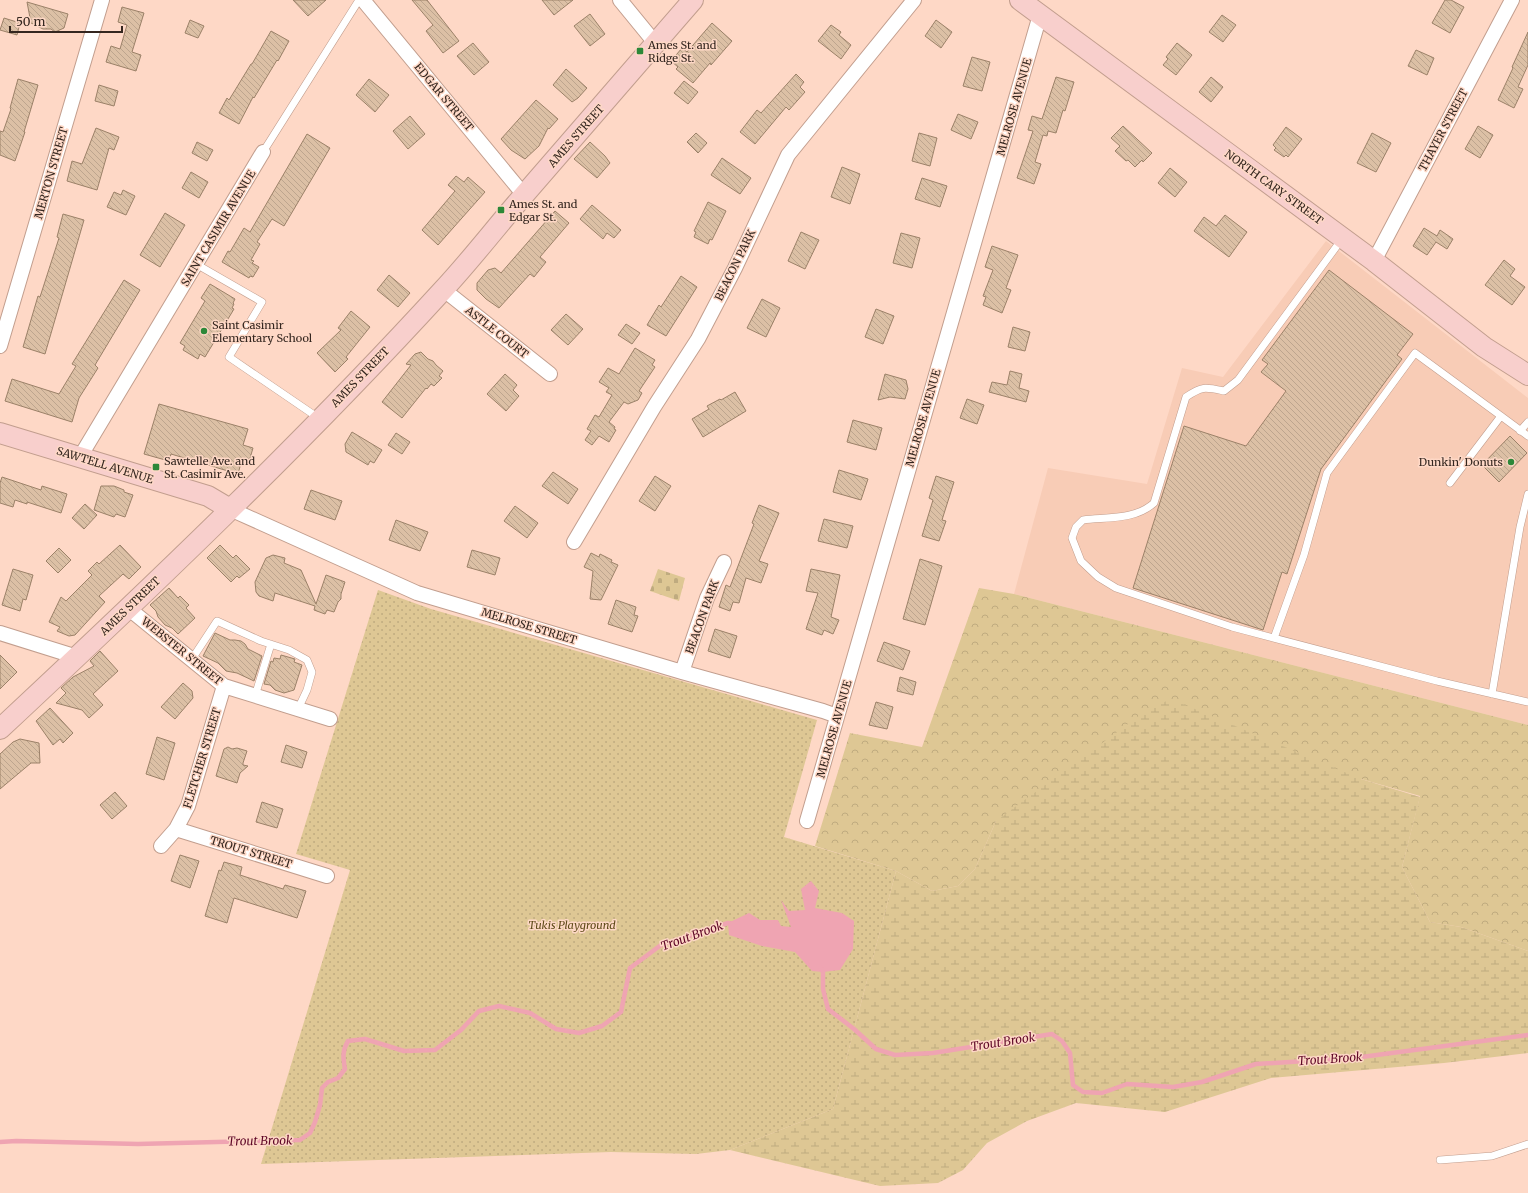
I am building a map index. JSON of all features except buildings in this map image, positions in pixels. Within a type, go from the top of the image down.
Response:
[{"type":"street","name":"MERTON STREET","points":[[0,346],[102,0]]},
{"type":"street","name":"EDGAR STREET","points":[[363,0],[524,195]]},
{"type":"street","points":[[620,0],[656,44]]},
{"type":"street","name":"AMES STREET","points":[[0,729],[230,509],[320,419],[444,290],[693,0]]},
{"type":"street","name":"BEACON PARK","points":[[574,542],[654,407],[698,339],[735,268],[788,156],[914,0]]},
{"type":"street","name":"NORTH CARY STREET","points":[[1020,0],[1374,261],[1484,347],[1528,375]]},
{"type":"street","name":"THAYER STREET","points":[[1374,261],[1512,0]]},
{"type":"street","name":"MELROSE AVENUE","points":[[807,821],[1040,15]]},
{"type":"street","name":"SAINT CASIMIR AVENUE","points":[[80,458],[263,152]]},
{"type":"street","name":"ASTLE COURT","points":[[444,290],[550,374]]},
{"type":"street","name":"SAWTELL AVENUE","points":[[0,433],[208,496],[230,509]]},
{"type":"street","name":"MELROSE STREET","points":[[230,509],[417,593],[682,672],[837,716]]},
{"type":"street","name":"BEACON PARK","points":[[682,672],[707,598],[724,562]]},
{"type":"street","name":"WEBSTER STREET","points":[[128,608],[224,686],[330,720]]},
{"type":"street","points":[[0,633],[77,657]]},
{"type":"street","name":"FLETCHER STREET","points":[[161,846],[176,829],[188,806],[224,686]]},
{"type":"street","name":"TROUT STREET","points":[[176,829],[326,876]]},
{"type":"lane","name":"SAINT CASIMIR AVENUE","points":[[263,152],[359,0]]},
{"type":"lane","points":[[1343,238],[1238,380],[1224,391],[1209,388],[1198,389],[1186,397],[1154,503],[1146,510],[1132,516],[1083,520],[1076,527],[1072,538],[1081,561],[1098,577],[1116,588],[1232,627],[1437,681],[1528,702]]},
{"type":"lane","points":[[196,264],[262,302],[229,357],[320,419]]},
{"type":"lane","points":[[1274,638],[1304,555],[1327,473],[1416,353],[1528,436]]},
{"type":"lane","points":[[1450,483],[1502,416]]},
{"type":"lane","points":[[1520,431],[1528,422]]},
{"type":"lane","points":[[1492,694],[1520,527],[1528,494]]},
{"type":"lane","points":[[192,659],[217,621],[270,644],[290,650],[307,660],[312,672],[307,690],[298,709]]},
{"type":"lane","points":[[255,696],[270,644]]},
{"type":"lane","points":[[1440,1160],[1492,1156],[1528,1144]]},
{"type":"shaded area","points":[[1326,241],[1528,398],[1528,725],[1014,594],[1048,468],[1147,484],[1182,368],[1223,377]]},
{"type":"shaded area","points":[[811,881],[819,891],[815,908],[842,913],[854,921],[853,949],[840,970],[823,972],[812,971],[795,952],[762,946],[729,935],[728,923],[749,913],[760,920],[778,920],[781,926],[791,927],[781,900],[789,911],[805,910],[801,889]]},
{"type":"green space","points":[[658,569],[685,578],[679,601],[650,591]]},
{"type":"green space","points":[[979,588],[1014,594],[1528,725],[1528,951],[1461,927],[1430,922],[1402,867],[1420,796],[1361,779],[996,821],[975,869],[958,886],[932,891],[896,871],[815,846],[850,733],[922,747]]},
{"type":"green space","name":"Tukis Playground","points":[[378,590],[431,609],[817,720],[784,837],[896,871],[833,1109],[730,1150],[696,1154],[611,1152],[261,1164],[350,870],[296,854]]},
{"type":"green space","points":[[1171,699],[1361,779],[1420,797],[1402,867],[1430,922],[1461,927],[1528,951],[1528,1053],[1444,1063],[1271,1078],[1165,1112],[1076,1103],[1027,1121],[987,1143],[963,1170],[938,1183],[880,1186],[730,1150],[833,1109],[896,871],[932,891],[958,886],[975,869],[996,821],[1147,710]]},
{"type":"waterway","name":"Trout Brook","points":[[0,1142],[16,1141],[138,1144],[300,1140],[310,1133],[315,1122],[320,1105],[322,1088],[328,1082],[338,1078],[345,1069],[344,1055],[348,1041],[365,1039],[404,1051],[435,1050],[461,1030],[479,1011],[499,1006],[530,1013],[556,1029],[579,1033],[602,1026],[621,1012],[630,968],[661,945],[728,923],[734,924]]},
{"type":"waterway","name":"Trout Brook","points":[[820,967],[823,972],[823,989],[828,1009],[854,1029],[876,1049],[895,1055],[933,1053],[1052,1034],[1062,1041],[1070,1053],[1073,1085],[1083,1092],[1102,1093],[1127,1084],[1173,1087],[1202,1082],[1256,1064],[1354,1058],[1528,1035]]},
{"type":"place","name":"Ames St. and Ridge St.","points":[[640,51]]},
{"type":"place","name":"Ames St. and Edgar St.","points":[[501,210]]},
{"type":"place","name":"Saint Casimir Elementary School","points":[[204,331]]},
{"type":"place","name":"Dunkin' Donuts","points":[[1511,462]]},
{"type":"place","name":"Sawtelle Ave. and St. Casimir Ave.","points":[[156,467]]}]
